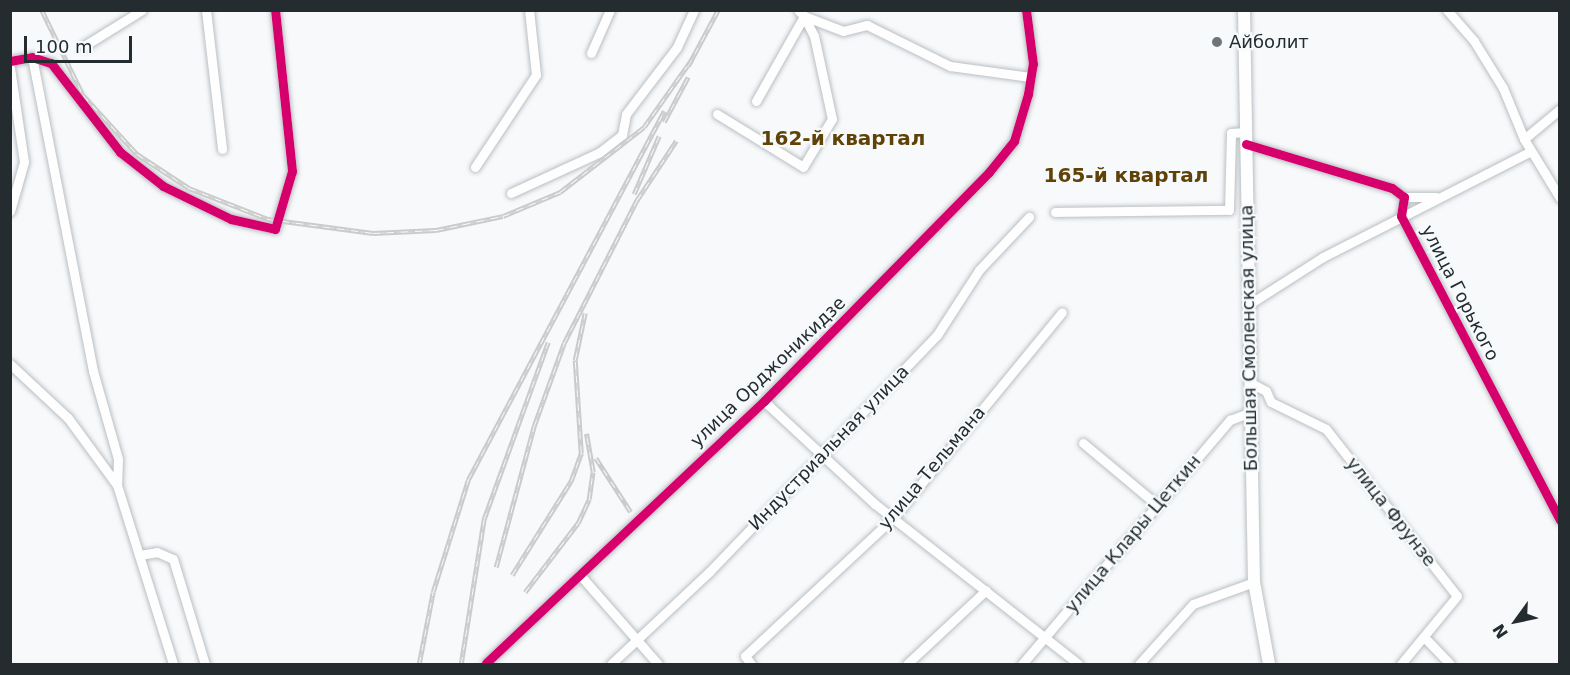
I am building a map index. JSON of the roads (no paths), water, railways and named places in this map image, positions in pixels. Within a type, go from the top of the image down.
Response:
[{"type":"main road","name":"Большая Смоленская улица","points":[[1244,10],[1254,582],[1268,664]]},
{"type":"street","points":[[84,45],[142,10]]},
{"type":"street","points":[[206,10],[222,149]]},
{"type":"street","points":[[10,61],[32,57],[51,63],[120,152],[163,186],[231,219],[275,229],[292,171],[292,147],[275,10]]},
{"type":"street","points":[[475,167],[536,75],[529,10]]},
{"type":"street","points":[[591,53],[610,10]]},
{"type":"street","points":[[512,194],[600,152],[622,135],[626,114],[677,47],[694,10]]},
{"type":"street","name":"улица Орджоникидзе","points":[[486,663],[764,401],[989,172],[1014,141],[1030,77],[1026,10]]},
{"type":"street","points":[[1447,10],[1497,78],[1524,139],[1560,198]]},
{"type":"street","points":[[801,13],[843,31],[867,25],[950,66],[1030,77]]},
{"type":"street","points":[[756,101],[801,13]]},
{"type":"street","points":[[717,114],[803,167],[832,119],[814,36],[801,13]]},
{"type":"street","points":[[32,57],[93,371],[118,459],[117,485]]},
{"type":"street","points":[[10,68],[24,162],[10,211]]},
{"type":"street","points":[[1524,139],[1560,109]]},
{"type":"street","points":[[1055,212],[1229,210],[1231,133],[1392,188],[1404,197],[1439,197]]},
{"type":"street","points":[[1248,305],[1401,216],[1531,151]]},
{"type":"street","name":"улица Горького","points":[[1404,197],[1401,216],[1560,520]]},
{"type":"street","name":"Индустриальная улица","points":[[611,664],[640,639],[824,455],[937,335],[979,270],[1029,217]]},
{"type":"street","name":"улица Тельмана","points":[[751,664],[745,656],[893,518],[1062,312]]},
{"type":"street","points":[[10,364],[69,418],[117,485],[173,664]]},
{"type":"street","name":"улица Фрунзе","points":[[1251,382],[1266,391],[1271,402],[1326,429],[1457,596],[1401,664]]},
{"type":"street","points":[[764,401],[893,518],[1078,664]]},
{"type":"street","name":"улица Клары Цеткин","points":[[1022,664],[1046,639],[1156,504],[1230,420],[1251,412]]},
{"type":"street","points":[[1083,442],[1156,504]]},
{"type":"street","points":[[139,555],[157,552],[173,559],[205,664]]},
{"type":"street","points":[[580,575],[640,639],[658,664]]},
{"type":"street","points":[[1139,664],[1193,604],[1254,582]]},
{"type":"street","points":[[907,664],[986,591]]},
{"type":"street","points":[[1424,637],[1450,664]]},
{"type":"railway","points":[[42,10],[83,95],[137,154],[189,188],[268,219],[373,233],[436,230],[503,216],[560,192],[644,127],[692,59]]},
{"type":"railway","points":[[688,66],[718,10]]},
{"type":"railway","points":[[664,122],[688,77]]},
{"type":"railway","points":[[419,664],[433,592],[468,480],[664,111]]},
{"type":"railway","points":[[634,194],[659,136]]},
{"type":"railway","points":[[496,567],[534,426],[564,343],[637,200],[676,141]]},
{"type":"railway","points":[[512,575],[571,481],[581,453],[575,360],[585,313]]},
{"type":"railway","points":[[461,664],[484,519],[548,342]]},
{"type":"railway","points":[[525,592],[578,523],[589,499],[593,472],[586,434]]},
{"type":"railway","points":[[596,458],[631,512]]},
{"type":"place","name":"Айболит","points":[[1217,42]]},
{"type":"district","name":"162-й квартал","points":[[843,138]]},
{"type":"district","name":"165-й квартал","points":[[1126,175]]}]
